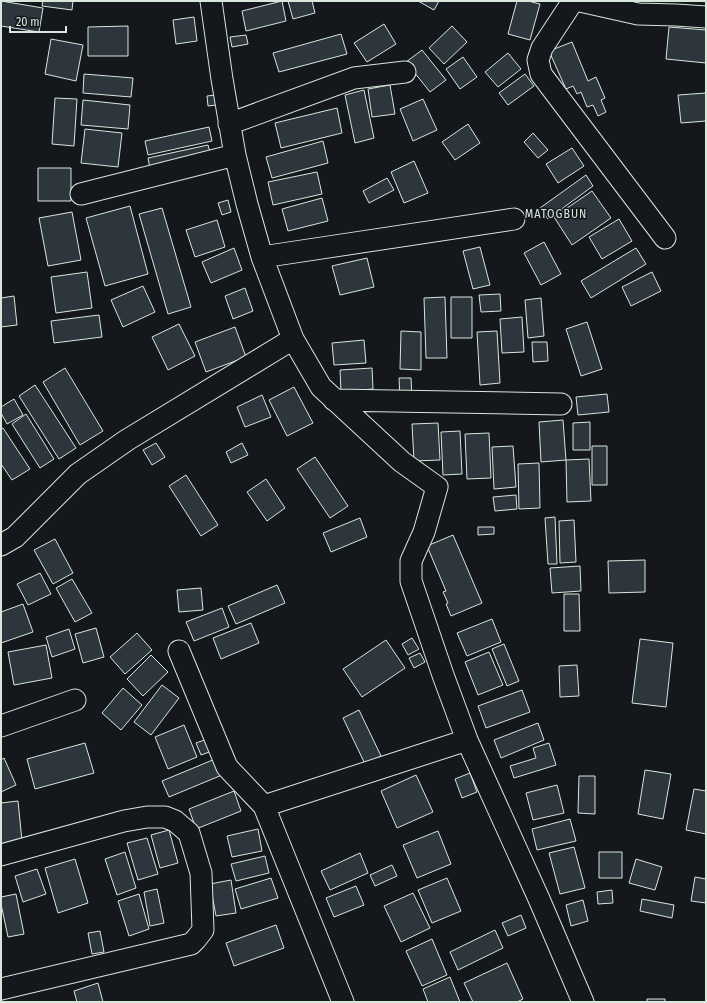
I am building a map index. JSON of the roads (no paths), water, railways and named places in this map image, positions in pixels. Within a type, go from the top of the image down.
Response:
[{"type":"street","points":[[211,1],[235,155],[262,257],[292,340],[321,387],[402,462],[437,487],[424,532],[411,561],[411,581],[467,740],[539,899],[583,1002]]},
{"type":"street","points":[[573,1],[542,48],[538,60],[541,74],[665,238]]},
{"type":"street","points":[[580,1],[638,14],[706,17]]},
{"type":"street","points":[[229,124],[354,78],[405,72]]},
{"type":"street","points":[[81,194],[235,155]]},
{"type":"street","points":[[262,257],[514,219]]},
{"type":"street","points":[[1,545],[15,537],[78,474],[127,440],[292,340]]},
{"type":"street","points":[[334,400],[560,404]]},
{"type":"street","points":[[179,651],[227,767],[264,806],[343,1002]]},
{"type":"street","points":[[1,726],[75,700]]},
{"type":"street","points":[[264,806],[467,740]]},
{"type":"street","points":[[1,855],[124,821],[165,816],[175,821],[189,833],[201,873],[203,930],[190,944],[1,989]]},
{"type":"district","name":"MATOGBUN","points":[[556,214]]}]
